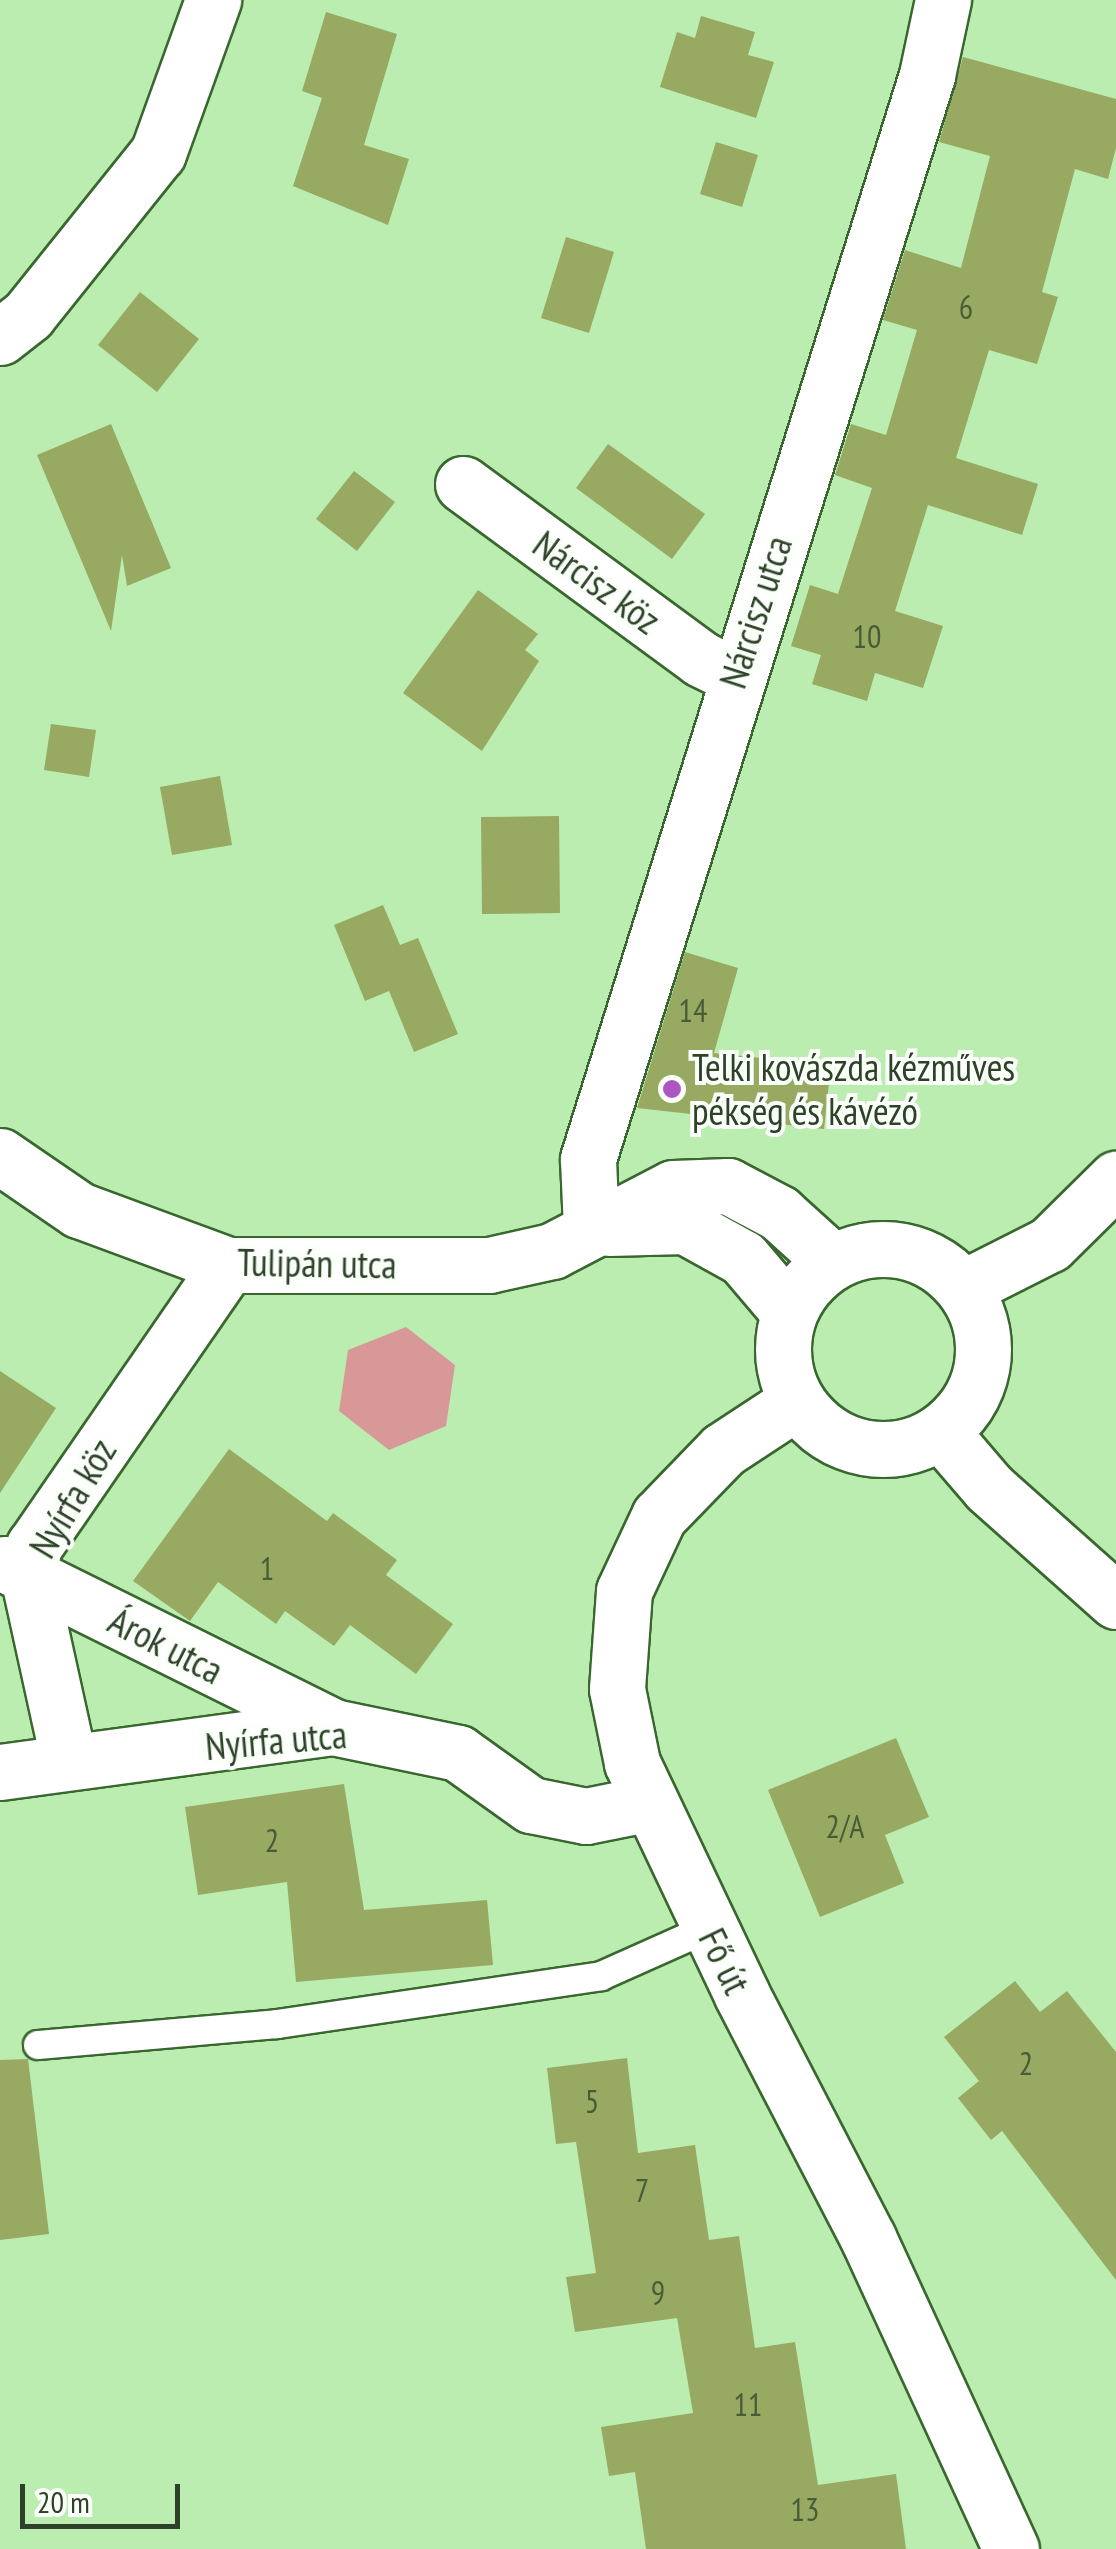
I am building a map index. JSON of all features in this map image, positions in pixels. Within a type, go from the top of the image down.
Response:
[{"type":"street","points":[[0,336],[28,315],[158,153],[213,0]]},
{"type":"street","name":"Nárcisz utca","points":[[591,1228],[588,1159],[734,675],[921,94],[943,0]]},
{"type":"street","name":"Nárcisz köz","points":[[463,484],[702,659],[734,675]]},
{"type":"street","name":"Tulipán utca","points":[[0,1156],[79,1210],[228,1265],[489,1265],[552,1252],[673,1188],[728,1186],[779,1213],[832,1261]]},
{"type":"street","points":[[964,1288],[1050,1244],[1116,1179]]},
{"type":"street","name":"Tulipán utca","points":[[591,1228],[685,1226],[743,1258],[789,1312]]},
{"type":"street","points":[[888,1248],[930,1261],[964,1288],[980,1324],[983,1365],[960,1413],[941,1432],[904,1447],[864,1448],[828,1433],[796,1402],[782,1360],[789,1312],[806,1283],[832,1261],[888,1248]]},
{"type":"street","name":"Nyírfa köz","points":[[69,1762],[14,1568],[44,1532],[228,1265]]},
{"type":"street","name":"Fő út","points":[[796,1402],[722,1450],[659,1516],[624,1591],[617,1689],[632,1763],[709,1928],[868,2238],[1011,2549]]},
{"type":"street","points":[[941,1432],[990,1488],[1116,1601]]},
{"type":"street","name":"Árok utca","points":[[14,1568],[333,1728]]},
{"type":"street","name":"Nyírfa utca","points":[[0,1772],[333,1728],[458,1753],[531,1806],[586,1816],[652,1804]]},
{"type":"lane","points":[[38,2045],[277,2024],[601,1976],[709,1928]]},
{"type":"shaded area","points":[[406,1327],[455,1365],[446,1426],[389,1450],[339,1411],[348,1350]]},
{"type":"building","points":[[326,12],[397,34],[364,145],[409,159],[388,225],[293,186],[322,98],[302,91]]},
{"type":"building","points":[[701,16],[755,32],[748,55],[774,62],[756,118],[660,87],[677,32],[695,38]]},
{"type":"building","points":[[963,57],[1116,99],[1116,148],[1108,179],[1075,169],[1042,292],[1058,297],[1037,364],[989,350],[956,458],[1038,484],[1022,535],[928,505],[895,611],[943,626],[923,688],[875,673],[867,701],[812,684],[821,655],[791,646],[810,585],[838,594],[872,488],[835,475],[851,424],[886,435],[917,330],[883,320],[905,250],[961,268],[990,156],[939,142]]},
{"type":"building","points":[[716,142],[758,155],[742,207],[700,194]]},
{"type":"building","points":[[566,237],[614,252],[589,333],[541,318]]},
{"type":"building","points":[[140,292],[199,339],[157,392],[98,345]]},
{"type":"building","points":[[111,424],[171,568],[127,586],[122,555],[111,631],[37,455]]},
{"type":"building","points":[[608,444],[705,514],[672,559],[576,488]]},
{"type":"building","points":[[354,471],[395,502],[357,551],[316,519]]},
{"type":"building","points":[[478,590],[538,634],[525,650],[539,661],[482,751],[403,693]]},
{"type":"building","points":[[51,724],[96,730],[89,777],[44,770]]},
{"type":"building","points":[[220,776],[232,845],[172,855],[160,787]]},
{"type":"building","points":[[559,816],[560,913],[482,914],[481,817]]},
{"type":"building","points":[[383,905],[400,945],[418,938],[458,1034],[414,1052],[389,991],[365,1001],[334,925]]},
{"type":"building","points":[[685,952],[738,968],[714,1053],[831,1065],[824,1129],[637,1108]]},
{"type":"building","points":[[0,1371],[56,1408],[0,1493]]},
{"type":"building","points":[[229,1449],[327,1521],[333,1513],[397,1560],[386,1575],[453,1624],[416,1674],[350,1625],[334,1646],[285,1611],[276,1624],[218,1582],[190,1621],[133,1581]]},
{"type":"building","points":[[896,1738],[929,1817],[885,1835],[904,1883],[820,1917],[768,1790]]},
{"type":"building","points":[[344,1784],[364,1910],[487,1900],[493,1965],[296,1982],[287,1882],[198,1895],[185,1807]]},
{"type":"building","points":[[1015,1981],[1040,2012],[1067,1991],[1116,2052],[1116,2280],[1002,2131],[991,2140],[958,2098],[979,2081],[944,2037]]},
{"type":"building","points":[[627,2058],[638,2153],[695,2145],[709,2240],[739,2236],[755,2348],[795,2342],[818,2485],[896,2474],[906,2549],[646,2549],[635,2472],[609,2476],[601,2427],[693,2413],[677,2318],[575,2332],[566,2277],[596,2273],[576,2142],[556,2144],[547,2068]]},
{"type":"building","points":[[28,2059],[49,2234],[0,2240],[0,2060]]},
{"type":"place","name":"Telki kovászda kézműves pékség és kávézó","points":[[672,1089]]}]
